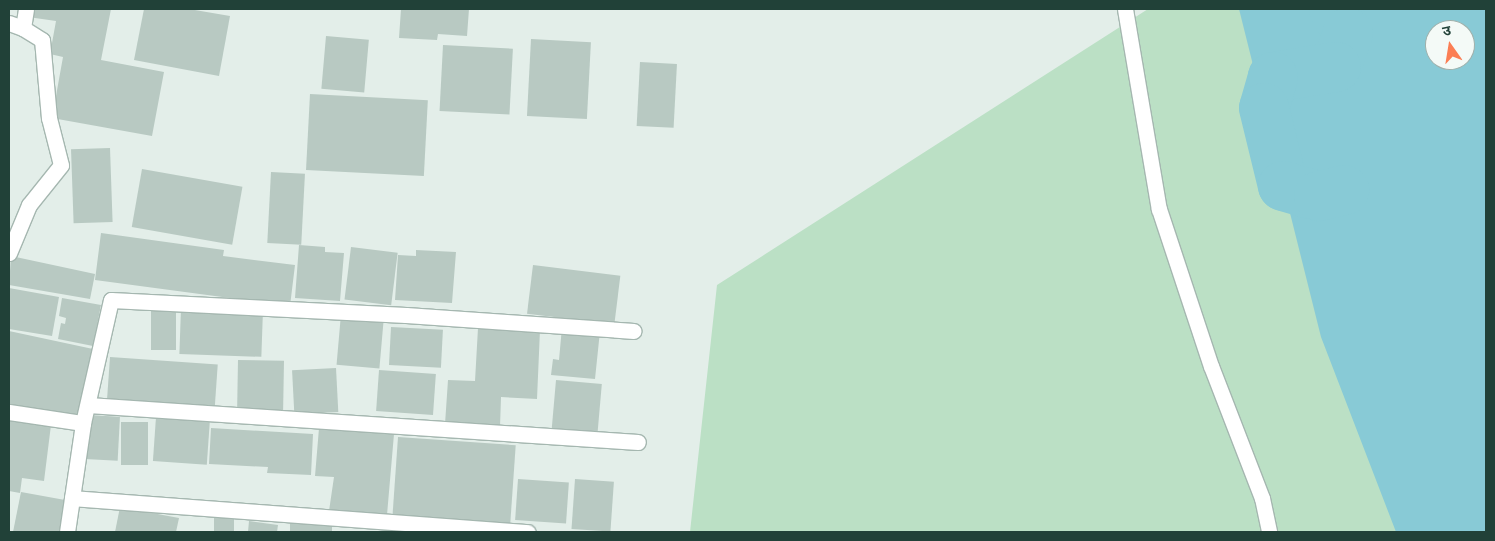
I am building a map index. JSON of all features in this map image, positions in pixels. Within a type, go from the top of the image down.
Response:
[{"type":"street","points":[[9,253],[29,205],[61,165],[49,118],[42,40],[16,25],[26,9]]},
{"type":"street","points":[[1126,9],[1159,209],[1211,366],[1262,498],[1269,532]]},
{"type":"street","points":[[67,532],[83,423],[111,300],[406,314],[634,331]]},
{"type":"street","points":[[88,404],[638,442]]},
{"type":"street","points":[[9,412],[83,423]]},
{"type":"street","points":[[72,498],[528,532]]},
{"type":"green space","points":[[1148,9],[1486,9],[1486,532],[690,532],[717,285]]},
{"type":"water","points":[[1239,9],[1486,9],[1486,532],[1396,532],[1321,337]]},
{"type":"building","points":[[29,9],[111,9],[101,60],[164,72],[152,136],[52,118],[63,57],[50,54],[56,21],[28,17]]},
{"type":"building","points":[[144,9],[189,9],[230,16],[219,76],[134,60]]},
{"type":"building","points":[[401,9],[469,9],[467,36],[438,34],[437,40],[399,38]]},
{"type":"building","points":[[326,36],[369,40],[364,93],[321,89]]},
{"type":"building","points":[[531,39],[591,42],[587,119],[527,116]]},
{"type":"building","points":[[443,45],[513,49],[509,115],[440,111]]},
{"type":"building","points":[[640,62],[677,64],[674,128],[637,126]]},
{"type":"building","points":[[310,94],[428,100],[424,176],[306,170]]},
{"type":"building","points":[[110,148],[113,222],[74,223],[71,149]]},
{"type":"building","points":[[142,169],[242,187],[232,245],[132,227]]},
{"type":"building","points":[[271,172],[305,174],[301,245],[267,243]]},
{"type":"building","points":[[101,233],[224,250],[223,256],[295,265],[290,306],[95,280]]},
{"type":"building","points":[[299,245],[325,247],[325,252],[344,253],[340,301],[295,298]]},
{"type":"building","points":[[351,247],[398,253],[391,305],[345,300]]},
{"type":"building","points":[[416,250],[456,252],[452,303],[395,300],[398,255],[416,256]]},
{"type":"building","points":[[11,256],[95,274],[90,299],[9,285]]},
{"type":"building","points":[[533,265],[620,276],[614,324],[527,314]]},
{"type":"building","points":[[9,288],[59,297],[52,336],[9,329]]},
{"type":"building","points":[[62,298],[101,305],[93,346],[58,339],[61,323],[65,324],[66,318],[59,316]]},
{"type":"building","points":[[151,306],[176,306],[176,350],[151,350]]},
{"type":"building","points":[[181,308],[263,311],[261,357],[179,354]]},
{"type":"building","points":[[341,314],[384,318],[379,369],[337,365]]},
{"type":"building","points":[[391,327],[443,330],[441,368],[389,365]]},
{"type":"building","points":[[562,327],[600,331],[595,379],[551,375],[553,359],[559,360]]},
{"type":"building","points":[[478,328],[540,330],[537,399],[501,397],[500,427],[445,424],[448,380],[475,381]]},
{"type":"building","points":[[9,331],[93,349],[78,418],[9,404]]},
{"type":"building","points":[[110,357],[218,365],[215,407],[107,400]]},
{"type":"building","points":[[238,360],[284,361],[283,413],[237,412]]},
{"type":"building","points":[[336,368],[338,412],[294,414],[292,370]]},
{"type":"building","points":[[379,370],[436,374],[433,415],[376,411]]},
{"type":"building","points":[[556,380],[602,384],[597,435],[552,431]]},
{"type":"building","points":[[87,415],[120,417],[118,461],[85,459]]},
{"type":"building","points":[[156,417],[210,421],[207,465],[153,461]]},
{"type":"building","points":[[9,419],[51,425],[44,481],[22,478],[20,493],[9,491]]},
{"type":"building","points":[[121,422],[148,422],[148,465],[121,465]]},
{"type":"building","points":[[211,428],[313,434],[311,475],[267,473],[268,467],[209,464]]},
{"type":"building","points":[[319,428],[394,434],[387,515],[329,511],[334,477],[315,476]]},
{"type":"building","points":[[398,437],[516,445],[510,524],[392,516]]},
{"type":"building","points":[[518,479],[569,483],[566,523],[515,520]]},
{"type":"building","points":[[575,479],[614,482],[610,532],[572,529]]},
{"type":"building","points":[[21,492],[65,500],[59,532],[13,532]]},
{"type":"building","points":[[120,507],[179,518],[176,532],[115,532]]},
{"type":"building","points":[[214,517],[234,517],[234,532],[214,532]]},
{"type":"building","points":[[249,521],[278,525],[277,532],[248,532]]},
{"type":"building","points":[[290,523],[332,523],[332,532],[290,532]]},
{"type":"waterway","points":[[1334,9],[1348,33],[1336,67],[1273,77],[1264,108],[1283,186],[1319,196],[1344,190]]}]
